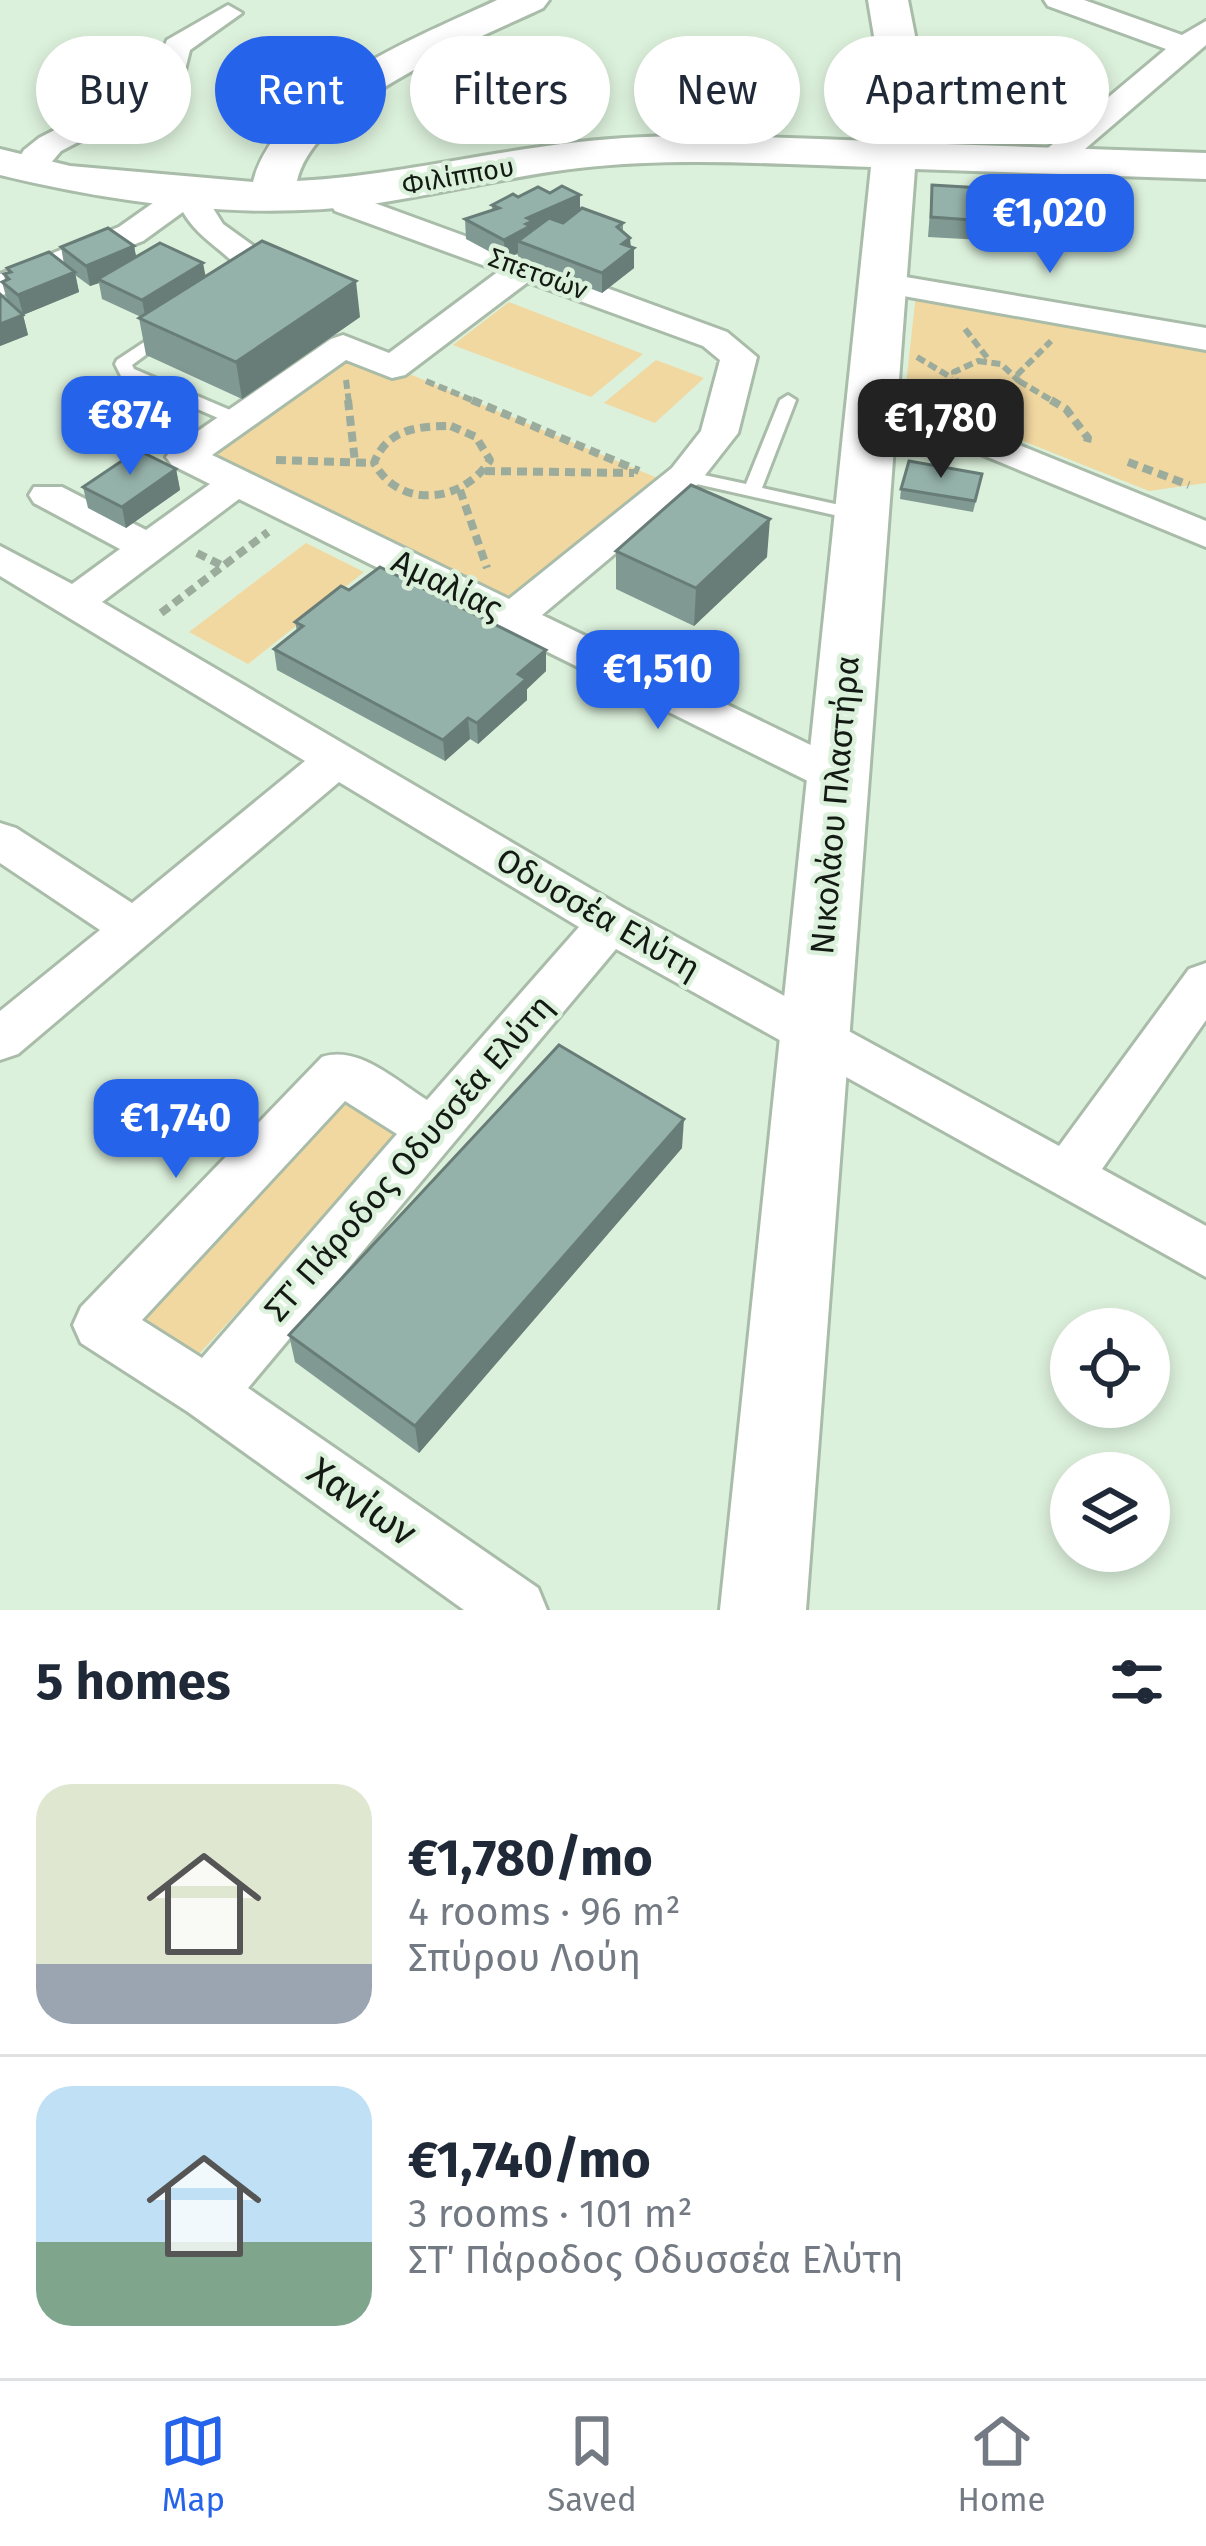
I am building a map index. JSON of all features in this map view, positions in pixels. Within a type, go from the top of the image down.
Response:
[{"type":"main road","points":[[273,196],[280,163],[291,144],[324,113],[367,85],[529,0]]},
{"type":"main road","name":"Νικολάου Πλαστήρα","points":[[767,1607],[894,153],[899,66],[888,0]]},
{"type":"main road","name":"Φιλίππου","points":[[9,172],[188,193],[273,196],[457,178],[576,155],[670,147],[1206,166]]},
{"type":"street","points":[[9,172],[40,150],[152,94],[168,75],[177,46],[228,13],[197,0]]},
{"type":"street","points":[[1058,0],[1195,38]]},
{"type":"street","points":[[1053,160],[1195,38]]},
{"type":"street","name":"Σπετσών","points":[[338,192],[346,204],[715,339],[739,356],[719,433],[686,476]]},
{"type":"street","points":[[0,286],[131,234],[188,193],[209,230],[257,264],[245,280]]},
{"type":"street","points":[[238,420],[343,346],[392,367],[524,269]]},
{"type":"street","points":[[882,283],[1206,339]]},
{"type":"street","points":[[872,396],[1206,535]]},
{"type":"street","name":"Αμαλίας","points":[[238,420],[185,457],[838,777]]},
{"type":"street","points":[[508,615],[686,476]]},
{"type":"street","points":[[74,602],[237,482]]},
{"type":"street","points":[[48,495],[149,548]]},
{"type":"street","name":"Οδυσσέα Ελύτη","points":[[0,559],[610,923],[1206,1253]]},
{"type":"street","points":[[0,1040],[338,758]]},
{"type":"street","points":[[0,840],[134,928]]},
{"type":"street","name":"ΣΤ΄ Πάροδος Οδυσσέα Ελύτη","points":[[208,1394],[610,923]]},
{"type":"street","points":[[1068,1175],[1206,982]]},
{"type":"street","name":"Χανίων","points":[[433,1130],[340,1072],[101,1324],[516,1610]]},
{"type":"lane","points":[[193,316],[123,364],[127,372],[238,420]]},
{"type":"lane","points":[[752,491],[788,400]]},
{"type":"lane","points":[[686,476],[861,515]]},
{"type":"path","points":[[343,346],[355,462]]},
{"type":"path","points":[[1019,381],[1015,392],[988,400],[967,395],[952,378],[959,366],[978,361],[1001,364],[1019,381],[1066,409],[1088,438],[1086,446]]},
{"type":"path","points":[[392,367],[645,473],[485,471],[460,490],[441,494],[402,491],[377,474],[376,452],[385,442],[414,428],[451,427],[479,438],[487,448],[485,471]]},
{"type":"path","points":[[460,490],[508,615]]},
{"type":"path","points":[[131,636],[296,511]]},
{"type":"shaded area","points":[[916,294],[1206,346],[1206,483],[1149,491],[905,394]]},
{"type":"shaded area","points":[[509,302],[643,354],[591,397],[453,345]]},
{"type":"shaded area","points":[[343,346],[674,485],[514,617],[185,457]]},
{"type":"shaded area","points":[[656,360],[704,378],[655,423],[604,403]]},
{"type":"shaded area","points":[[306,543],[364,572],[248,664],[189,632]]},
{"type":"shaded area","points":[[340,1097],[402,1133],[188,1366],[127,1325]]},
{"type":"building","points":[[932,185],[998,189],[999,205],[984,204],[985,221],[931,217]]},
{"type":"building","points":[[562,186],[580,195],[527,218],[533,221],[526,224],[530,226],[504,240],[465,219],[499,208],[492,205],[513,194],[518,197],[538,187],[550,193]]},
{"type":"building","points":[[582,208],[623,223],[617,227],[630,238],[622,244],[634,248],[602,273],[518,241],[549,218],[563,223]]},
{"type":"building","points":[[108,228],[134,246],[86,266],[61,247]]},
{"type":"building","points":[[262,241],[356,281],[236,362],[139,318]]},
{"type":"building","points":[[160,243],[203,263],[142,300],[98,279]]},
{"type":"building","points":[[49,252],[75,272],[18,295],[2,282],[9,279],[4,274],[11,272],[7,268]]},
{"type":"building","points":[[0,294],[23,315],[0,324]]},
{"type":"building","points":[[138,450],[176,469],[122,507],[83,487]]},
{"type":"building","points":[[909,461],[982,474],[975,501],[901,489]]},
{"type":"building","points":[[691,485],[770,519],[696,588],[616,551]]},
{"type":"building","points":[[380,567],[546,650],[518,674],[526,679],[477,723],[468,718],[443,740],[274,649],[303,626],[295,622],[341,586],[349,590]]},
{"type":"building","points":[[559,1045],[684,1119],[415,1426],[289,1335]]}]
